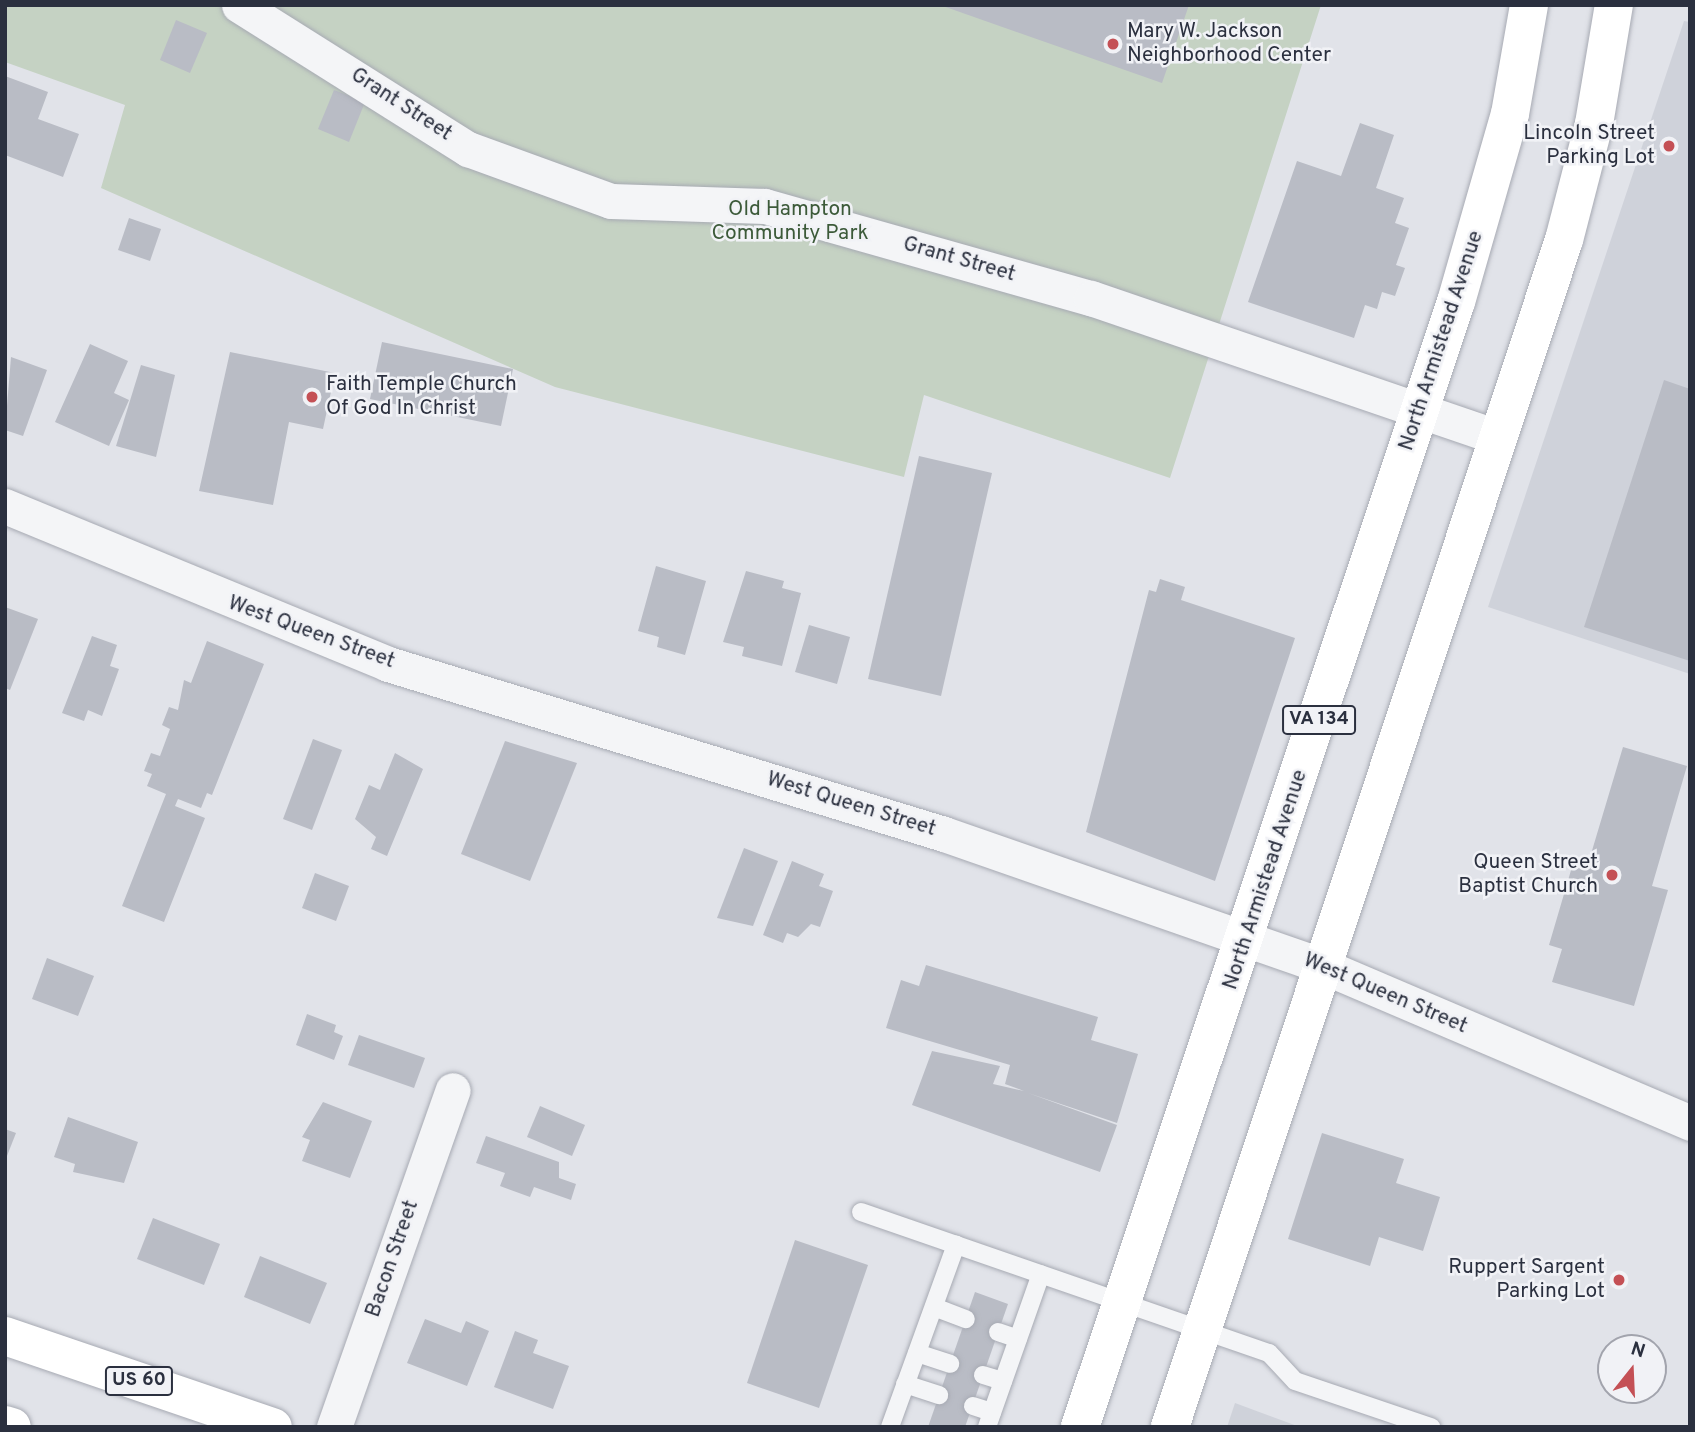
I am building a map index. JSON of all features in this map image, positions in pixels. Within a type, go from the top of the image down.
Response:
[{"type":"main road","name":"North Armistead Avenue","points":[[1080,1427],[1248,939],[1491,189],[1529,5]]},
{"type":"main road","points":[[1170,1427],[1499,438],[1582,174],[1614,5]]},
{"type":"main road","name":"US 60","points":[[5,1336],[273,1427]]},
{"type":"main road","points":[[5,1425],[12,1427]]},
{"type":"street","name":"Grant Street","points":[[239,5],[468,149],[611,201],[765,206],[1091,298],[1499,438]]},
{"type":"street","name":"West Queen Street","points":[[5,506],[388,664],[932,830],[1325,967],[1690,1123]]},
{"type":"street","name":"Bacon Street","points":[[334,1427],[453,1090]]},
{"type":"lane","points":[[861,1212],[1269,1353],[1294,1381],[1431,1427]]},
{"type":"lane","points":[[897,1425],[905,1384],[956,1245]]},
{"type":"lane","points":[[973,1406],[989,1419],[1041,1274]]},
{"type":"lane","points":[[934,1307],[966,1319]]},
{"type":"lane","points":[[998,1332],[1018,1339]]},
{"type":"lane","points":[[917,1353],[950,1364]]},
{"type":"lane","points":[[983,1375],[1003,1381]]},
{"type":"lane","points":[[905,1384],[939,1395]]},
{"type":"shaded area","points":[[1684,21],[1690,22],[1690,674],[1488,607]]},
{"type":"shaded area","points":[[1235,1403],[1300,1427],[1227,1427]]},
{"type":"green space","name":"Old Hampton Community Park","points":[[5,5],[1321,5],[1170,478],[924,395],[904,477],[555,387],[101,188],[125,105],[5,62]]},
{"type":"building","name":"Mary W. Jackson Neighborhood Center","points":[[940,5],[1189,5],[1162,83]]},
{"type":"building","points":[[176,20],[207,33],[190,73],[160,60]]},
{"type":"building","points":[[5,76],[48,92],[38,119],[79,134],[63,177],[5,155]]},
{"type":"building","points":[[334,90],[365,102],[349,142],[318,129]]},
{"type":"building","points":[[1360,123],[1394,135],[1376,188],[1404,198],[1395,223],[1409,228],[1396,265],[1405,268],[1395,296],[1382,292],[1377,309],[1365,305],[1354,338],[1248,302],[1297,161],[1341,176]]},
{"type":"building","points":[[129,218],[161,229],[150,261],[118,250]]},
{"type":"building","points":[[382,342],[513,369],[501,426],[370,399]]},
{"type":"building","points":[[90,344],[128,361],[114,393],[129,400],[109,446],[55,422]]},
{"type":"building","points":[[230,352],[335,373],[323,429],[289,422],[273,505],[199,491]]},
{"type":"building","points":[[11,357],[47,370],[23,436],[5,430]]},
{"type":"building","points":[[141,365],[175,375],[156,457],[116,446]]},
{"type":"building","points":[[1664,380],[1690,389],[1690,661],[1584,627]]},
{"type":"building","points":[[919,456],[992,473],[941,696],[868,679]]},
{"type":"building","points":[[656,566],[706,581],[685,655],[657,647],[659,637],[638,631]]},
{"type":"building","points":[[746,571],[784,581],[782,588],[801,593],[782,666],[742,656],[744,647],[723,642]]},
{"type":"building","points":[[1160,579],[1185,587],[1181,600],[1295,638],[1215,881],[1086,832],[1149,590],[1156,592]]},
{"type":"building","points":[[5,607],[38,619],[10,690],[5,688]]},
{"type":"building","points":[[809,625],[850,637],[837,684],[795,672]]},
{"type":"building","points":[[92,636],[117,645],[110,666],[119,669],[102,716],[88,710],[84,721],[62,713]]},
{"type":"building","points":[[207,641],[264,664],[212,795],[207,793],[201,808],[178,799],[175,806],[205,818],[164,922],[122,906],[166,794],[147,786],[152,774],[144,771],[151,753],[160,756],[170,729],[162,725],[169,707],[178,710],[184,680],[191,683]]},
{"type":"building","points":[[313,739],[342,750],[312,830],[283,819]]},
{"type":"building","points":[[505,741],[577,763],[530,881],[461,854]]},
{"type":"building","name":"Queen Street Baptist Church","points":[[1623,747],[1687,766],[1652,886],[1668,890],[1634,1006],[1552,982],[1562,949],[1549,945],[1574,860],[1588,864]]},
{"type":"building","points":[[395,753],[423,769],[387,856],[371,849],[376,837],[355,819],[369,785],[380,790]]},
{"type":"building","points":[[744,848],[778,861],[753,926],[717,918]]},
{"type":"building","points":[[792,861],[824,874],[819,886],[833,891],[820,927],[811,924],[798,937],[787,933],[783,943],[763,935]]},
{"type":"building","points":[[315,873],[349,886],[336,921],[302,908]]},
{"type":"building","points":[[47,958],[94,976],[78,1016],[32,999]]},
{"type":"building","points":[[926,965],[1098,1017],[1091,1040],[1138,1054],[1117,1123],[1028,1093],[1117,1125],[1100,1172],[912,1105],[932,1051],[1000,1066],[993,1084],[1024,1091],[1005,1084],[1010,1065],[886,1028],[901,980],[919,986]]},
{"type":"building","points":[[307,1014],[336,1025],[334,1032],[343,1036],[334,1060],[296,1045]]},
{"type":"building","points":[[359,1035],[425,1058],[414,1088],[348,1065]]},
{"type":"building","points":[[323,1102],[372,1121],[350,1178],[302,1161],[310,1140],[302,1137]]},
{"type":"building","points":[[540,1106],[585,1125],[572,1156],[527,1137]]},
{"type":"building","points":[[68,1117],[138,1142],[124,1183],[73,1172],[75,1164],[54,1157]]},
{"type":"building","points":[[5,1129],[16,1133],[5,1161]]},
{"type":"building","points":[[1322,1133],[1404,1159],[1396,1183],[1440,1197],[1423,1251],[1379,1237],[1370,1266],[1288,1239]]},
{"type":"building","points":[[486,1136],[559,1162],[559,1178],[576,1184],[571,1200],[534,1187],[530,1197],[500,1186],[505,1173],[476,1163]]},
{"type":"building","points":[[153,1218],[220,1244],[204,1285],[137,1259]]},
{"type":"building","points":[[795,1240],[868,1265],[819,1408],[747,1383]]},
{"type":"building","points":[[260,1256],[327,1283],[310,1324],[244,1297]]},
{"type":"building","points":[[975,1292],[1008,1304],[965,1427],[928,1427]]},
{"type":"building","points":[[425,1319],[461,1333],[466,1321],[489,1331],[467,1386],[407,1363]]},
{"type":"building","points":[[515,1331],[538,1340],[533,1353],[569,1366],[553,1409],[494,1387]]},
{"type":"place","name":"Mary W. Jackson Neighborhood Center","points":[[1113,44]]},
{"type":"place","name":"Lincoln Street Parking Lot","points":[[1669,146]]},
{"type":"place","name":"Faith Temple Church Of God In Christ","points":[[312,397]]},
{"type":"place","name":"Queen Street Baptist Church","points":[[1612,875]]},
{"type":"place","name":"Ruppert Sargent Parking Lot","points":[[1619,1280]]}]
